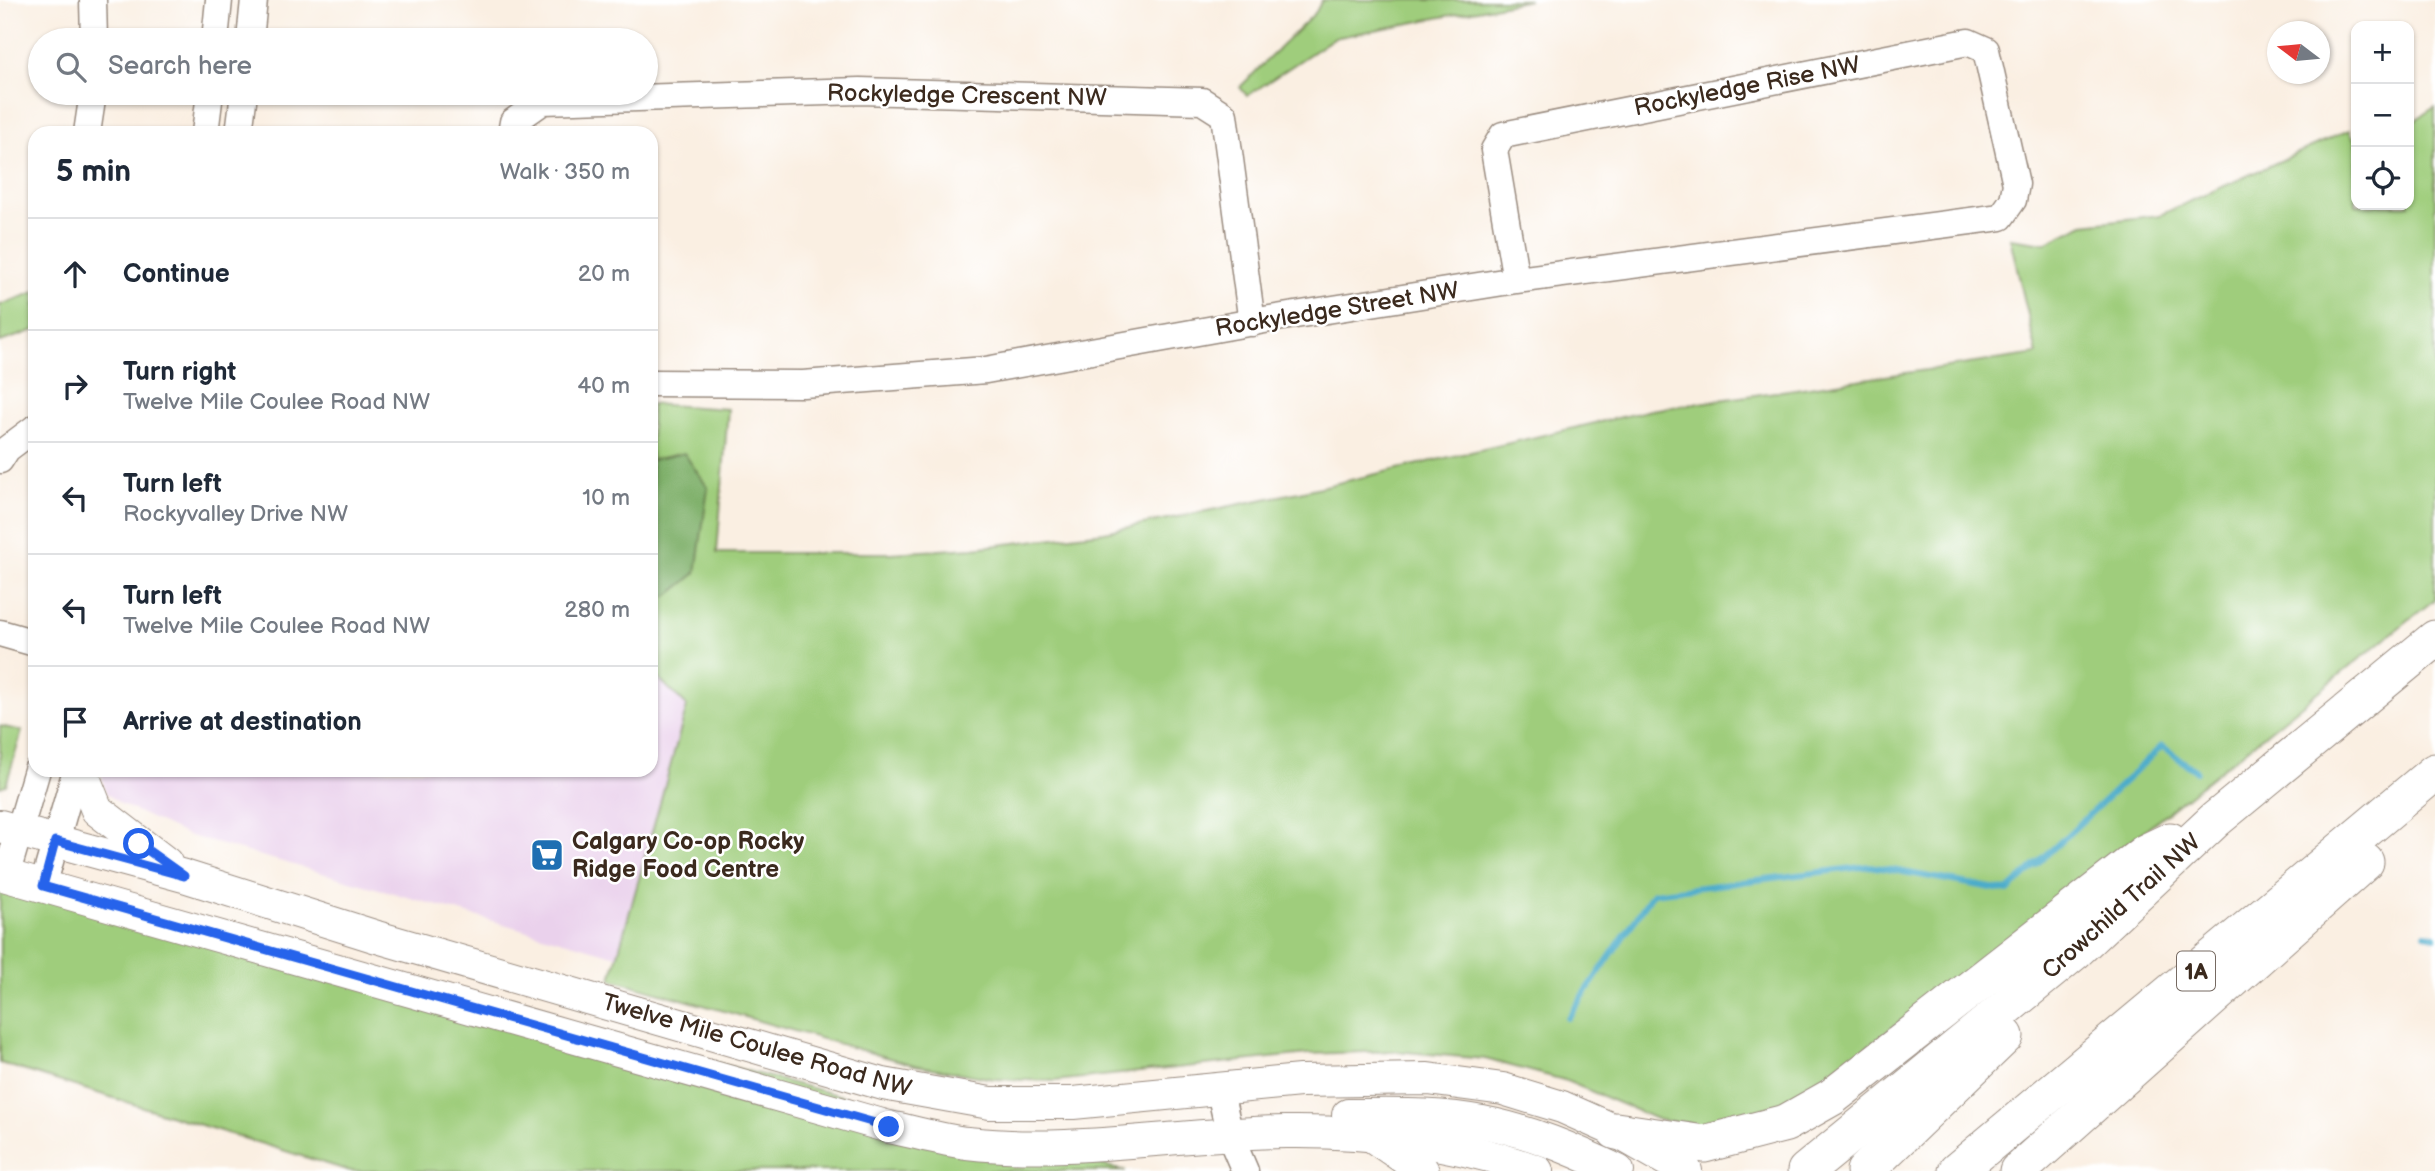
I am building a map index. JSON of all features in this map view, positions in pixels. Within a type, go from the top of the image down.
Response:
[{"type":"highway","name":"Crowchild Trail NW","points":[[1805,1171],[2074,952],[2215,820],[2435,639]]},
{"type":"highway","name":"1A","points":[[1957,1171],[2435,772]]},
{"type":"highway","points":[[2018,1171],[2435,799]]},
{"type":"highway","points":[[1616,1131],[1704,1144],[1786,1123],[1832,1097],[1907,1041],[2145,853],[2215,820]]},
{"type":"highway","points":[[1865,1171],[2020,1022],[2074,952]]},
{"type":"main road","points":[[84,777],[97,810],[184,876]]},
{"type":"main road","name":"Twelve Mile Coulee Road NW","points":[[9,829],[184,876],[377,937],[883,1084],[990,1103],[1073,1103],[1300,1081],[1428,1079],[1503,1089],[1562,1107],[1616,1131],[1685,1171]]},
{"type":"main road","name":"Twelve Mile Coulee Road NW","points":[[3,875],[889,1127],[967,1143],[1058,1146],[1286,1132],[1371,1135],[1494,1156],[1537,1171]]},
{"type":"main road","points":[[1286,1132],[1347,1115],[1427,1116],[1480,1121],[1575,1150],[1618,1171]]},
{"type":"main road","points":[[1371,1135],[1423,1171]]},
{"type":"street","points":[[93,0],[94,28]]},
{"type":"street","points":[[216,28],[219,0]]},
{"type":"street","points":[[251,28],[254,0]]},
{"type":"street","name":"Rockyledge Rise NW","points":[[1516,280],[1494,150],[1503,135],[1968,42],[1986,50],[2016,184],[2013,200]]},
{"type":"street","name":"Rockyledge Crescent NW","points":[[658,97],[860,91],[1202,101],[1224,115],[1252,323]]},
{"type":"street","points":[[88,126],[91,105]]},
{"type":"street","points":[[206,126],[208,105]]},
{"type":"street","points":[[240,126],[242,105]]},
{"type":"street","name":"Rockyledge Crescent NW","points":[[512,126],[513,122],[537,105]]},
{"type":"street","name":"Rockyledge Street NW","points":[[658,383],[803,384],[986,370],[1516,280],[2001,217],[2013,200]]},
{"type":"street","points":[[0,460],[7,449],[28,433]]},
{"type":"street","points":[[0,633],[28,641]]},
{"type":"street","points":[[3,875],[9,829],[34,777]]},
{"type":"street","points":[[43,886],[74,777]]},
{"type":"street","points":[[1219,1087],[1230,1136],[1245,1171]]},
{"type":"shaded area","points":[[658,678],[687,705],[617,956],[187,835],[121,804],[106,793],[102,778],[658,777]]},
{"type":"green space","points":[[1322,0],[1529,0],[1334,38],[1247,96],[1240,87],[1316,12]]},
{"type":"green space","points":[[2435,107],[2435,599],[1973,967],[1812,1088],[1783,1106],[1712,1126],[1659,1120],[1564,1080],[1485,1059],[1395,1051],[1308,1054],[1055,1081],[994,1079],[914,1065],[611,979],[687,706],[658,678],[658,404],[728,409],[717,553],[890,553],[973,548],[1104,532],[1299,492],[1651,410],[2037,354],[2010,238],[2045,243],[2084,224],[2160,215],[2349,130],[2351,210],[2414,210],[2414,121]]},
{"type":"green space","points":[[28,295],[28,332],[0,342],[0,305]]},
{"type":"green space","points":[[684,453],[708,488],[696,573],[669,595],[658,599],[658,459]]},
{"type":"green space","points":[[0,726],[22,731],[6,785],[0,787]]},
{"type":"green space","points":[[0,874],[1126,1171],[350,1171],[0,1063]]},
{"type":"waterway","points":[[1568,1018],[1653,893],[1870,866],[2008,891],[2162,746],[2196,771]]},
{"type":"waterway","points":[[2425,934],[2435,936]]},
{"type":"place","name":"Calgary Co-op Rocky Ridge Food Centre","points":[[547,855]]},
{"type":"route","points":[[139,844],[184,876],[55,841],[43,886],[889,1127]]}]
